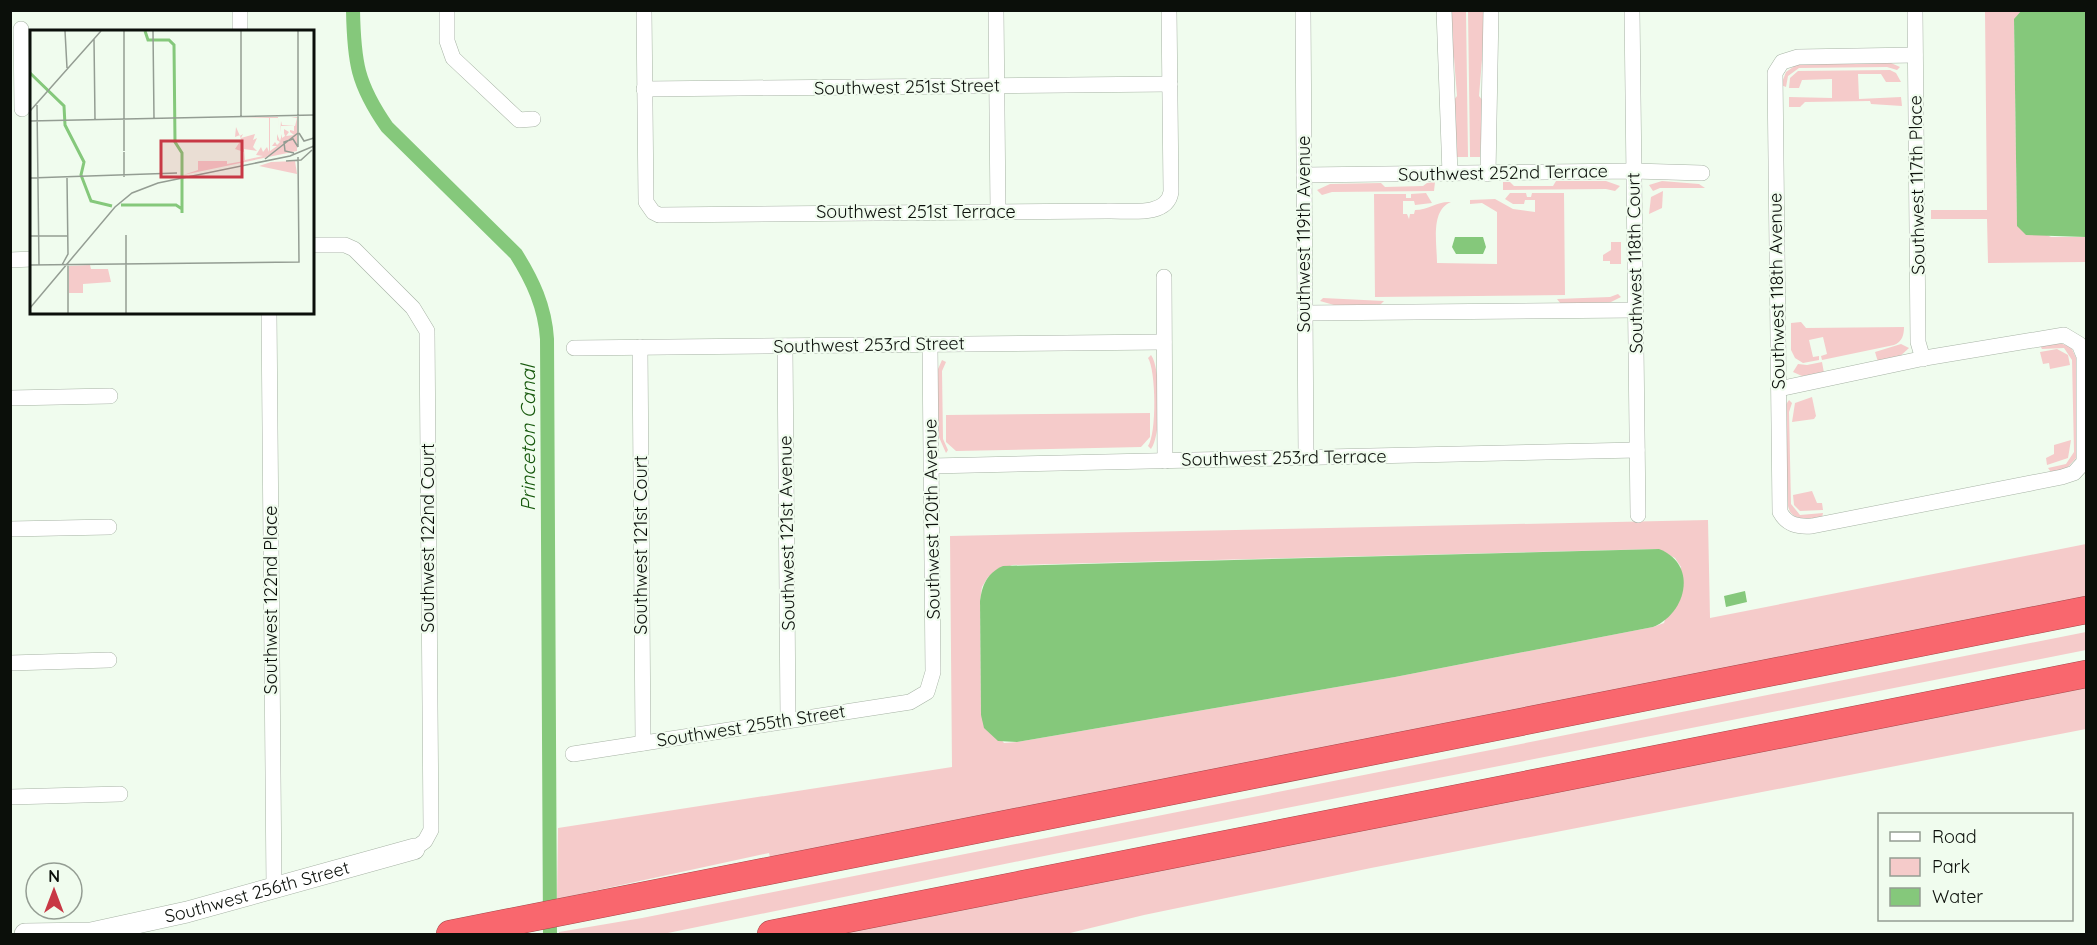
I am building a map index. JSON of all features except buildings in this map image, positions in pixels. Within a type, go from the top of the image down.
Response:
[{"type":"highway","points":[[450,934],[2086,610]]},
{"type":"highway","points":[[771,934],[2086,674]]},
{"type":"street","points":[[240,10],[240,30]]},
{"type":"street","points":[[447,10],[447,41],[456,62],[519,120],[533,119]]},
{"type":"street","points":[[644,10],[645,90]]},
{"type":"street","points":[[996,10],[998,212]]},
{"type":"street","points":[[1169,10],[1170,84]]},
{"type":"street","name":"Southwest 119th Avenue","points":[[1303,10],[1306,458]]},
{"type":"street","points":[[1444,10],[1450,174]]},
{"type":"street","points":[[1488,174],[1491,10]]},
{"type":"street","name":"Southwest 118th Court","points":[[1632,10],[1638,514]]},
{"type":"street","name":"Southwest 117th Place","points":[[1915,10],[1918,342],[1923,359]]},
{"type":"street","points":[[21,29],[21,109]]},
{"type":"street","name":"Southwest 118th Avenue","points":[[1915,55],[1800,56],[1782,62],[1776,71],[1774,84],[1779,389],[1778,504],[1785,520],[1798,526],[1812,526],[2056,479],[2071,474],[2082,466],[2085,457],[2084,364],[2082,350],[2075,340],[2058,334],[1923,359]]},
{"type":"street","name":"Southwest 251st Street","points":[[645,90],[1170,84]]},
{"type":"street","name":"Southwest 251st Terrace","points":[[645,90],[646,202],[653,212],[659,214],[998,212],[1152,210],[1162,207],[1169,200],[1170,84]]},
{"type":"street","name":"Southwest 252nd Terrace","points":[[1304,175],[1634,171],[1702,173]]},
{"type":"street","name":"Southwest 122nd Court","points":[[314,245],[332,244],[354,249],[413,308],[427,331],[431,830],[425,841],[414,849]]},
{"type":"street","points":[[10,260],[30,259]]},
{"type":"street","points":[[1164,277],[1165,461]]},
{"type":"street","points":[[1305,313],[1636,310]]},
{"type":"street","name":"Southwest 122nd Place","points":[[269,314],[274,888]]},
{"type":"street","name":"Southwest 253rd Street","points":[[574,348],[1164,342]]},
{"type":"street","name":"Southwest 120th Avenue","points":[[927,692],[933,672],[930,345]]},
{"type":"street","name":"Southwest 121st Avenue","points":[[785,346],[788,721]]},
{"type":"street","name":"Southwest 121st Court","points":[[640,347],[643,743]]},
{"type":"street","points":[[1779,389],[1923,359]]},
{"type":"street","points":[[10,398],[110,396]]},
{"type":"street","name":"Southwest 253rd Terrace","points":[[932,466],[1637,450]]},
{"type":"street","points":[[10,529],[109,527]]},
{"type":"street","points":[[10,663],[109,660]]},
{"type":"street","name":"Southwest 255th Street","points":[[573,754],[910,702],[927,692]]},
{"type":"street","points":[[10,797],[120,794]]},
{"type":"street","name":"Southwest 256th Street","points":[[26,934],[91,933],[187,912],[414,849]]},
{"type":"green space","points":[[1449,11],[1466,11],[1468,157],[1457,157],[1454,100],[1457,96],[1454,58],[1451,55]]},
{"type":"green space","points":[[1468,11],[1486,11],[1479,96],[1483,101],[1480,157],[1470,157]]},
{"type":"green space","points":[[1985,11],[2022,11],[2014,20],[2017,221],[2051,237],[2086,237],[2086,262],[1988,263],[1987,219],[1931,219],[1931,210],[1987,210]]},
{"type":"green space","points":[[1799,63],[1891,63],[1900,67],[1897,70],[1887,67],[1799,68],[1788,76],[1786,87],[1781,85],[1786,72]]},
{"type":"green space","points":[[1890,70],[1896,73],[1901,82],[1886,82],[1881,74],[1858,74],[1859,99],[1901,97],[1902,106],[1871,104],[1870,101],[1805,102],[1800,107],[1789,107],[1789,97],[1832,98],[1832,79],[1802,80],[1799,88],[1789,88],[1790,78],[1798,71]]},
{"type":"green space","points":[[1556,181],[1606,181],[1620,186],[1615,191],[1606,189],[1503,190],[1503,182],[1510,182],[1514,186],[1553,186]]},
{"type":"green space","points":[[1662,181],[1699,184],[1705,188],[1660,188],[1653,191],[1649,185]]},
{"type":"green space","points":[[1435,182],[1434,191],[1332,192],[1322,195],[1317,190],[1330,184],[1381,183],[1385,187],[1423,186]]},
{"type":"green space","points":[[1663,191],[1662,208],[1649,214],[1651,197]]},
{"type":"green space","points":[[1426,193],[1432,203],[1415,205],[1414,201],[1403,201],[1403,214],[1407,214],[1409,219],[1410,214],[1414,214],[1415,210],[1451,202],[1444,206],[1437,220],[1437,263],[1497,264],[1497,212],[1482,203],[1470,204],[1470,200],[1495,199],[1513,209],[1535,212],[1535,200],[1525,200],[1524,204],[1513,204],[1505,199],[1510,193],[1526,193],[1527,197],[1531,197],[1532,193],[1564,193],[1565,295],[1375,297],[1374,194],[1406,194],[1406,198],[1411,198],[1411,194]]},
{"type":"green space","points":[[1611,242],[1621,242],[1621,264],[1610,264],[1610,261],[1603,261],[1603,255],[1611,250]]},
{"type":"green space","points":[[1618,294],[1621,297],[1609,303],[1561,304],[1557,299],[1610,297]]},
{"type":"green space","points":[[1323,298],[1384,301],[1380,305],[1334,305],[1320,301]]},
{"type":"green space","points":[[1801,322],[1806,328],[1904,327],[1904,330],[1897,344],[1822,360],[1821,356],[1827,354],[1823,337],[1809,340],[1813,357],[1819,356],[1819,360],[1803,363],[1795,358],[1791,350],[1791,323]]},
{"type":"green space","points":[[2054,341],[2071,347],[2077,360],[2077,457],[2066,469],[2051,472],[2048,468],[2066,464],[2074,452],[2072,360],[2064,348],[2042,349],[2039,344]]},
{"type":"green space","points":[[1901,344],[1909,348],[1898,358],[1878,362],[1875,352]]},
{"type":"green space","points":[[2057,349],[2068,355],[2070,365],[2050,369],[2049,363],[2043,364],[2040,352]]},
{"type":"green space","points":[[1151,355],[1157,373],[1159,402],[1157,431],[1151,449],[1148,446],[1153,429],[1154,402],[1153,375],[1148,358]]},
{"type":"green space","points":[[942,360],[946,362],[942,371],[943,439],[948,450],[946,453],[938,435],[938,369]]},
{"type":"green space","points":[[1822,362],[1824,373],[1802,376],[1793,372],[1798,364]]},
{"type":"green space","points":[[1812,397],[1816,416],[1814,419],[1792,422],[1795,403]]},
{"type":"green space","points":[[1789,400],[1792,403],[1789,412],[1791,504],[1800,515],[1823,513],[1822,518],[1798,518],[1791,513],[1788,506],[1785,479],[1785,406]]},
{"type":"green space","points":[[1150,413],[1150,437],[1141,447],[956,451],[946,442],[946,415]]},
{"type":"green space","points":[[2071,440],[2068,458],[2047,465],[2046,458],[2054,454],[2054,445]]},
{"type":"green space","points":[[1812,491],[1817,503],[1822,503],[1823,510],[1800,511],[1794,505],[1793,495]]},
{"type":"green space","points":[[1708,520],[1710,618],[2086,544],[2086,597],[770,857],[769,853],[557,899],[558,828],[952,767],[950,536]],"holes":[[[1658,549],[1675,558],[1681,567],[1664,623],[1653,627],[1395,677],[1017,742],[1004,743],[981,715],[980,601],[982,587],[988,577],[1012,565]]]},
{"type":"green space","points":[[2086,632],[2086,650],[1054,854],[663,934],[559,934],[559,932],[642,918]]},
{"type":"green space","points":[[2086,688],[2086,729],[1371,868],[1144,915],[1066,934],[829,934]]},
{"type":"water","points":[[2022,10],[2086,11],[2086,237],[2026,235],[2017,226],[2014,19]]},
{"type":"water","points":[[1455,237],[1483,237],[1486,247],[1483,254],[1456,254],[1452,247]]},
{"type":"water","points":[[1659,549],[1671,556],[1679,566],[1683,577],[1683,588],[1674,611],[1653,627],[1395,677],[1017,742],[998,741],[984,728],[981,715],[980,601],[986,580],[1003,566]]},
{"type":"water","points":[[1745,591],[1747,602],[1726,607],[1724,596]]},
{"type":"waterway","name":"Princeton Canal","points":[[353,10],[359,72],[377,112],[387,127],[516,254],[533,284],[544,316],[547,339],[550,934]]}]
